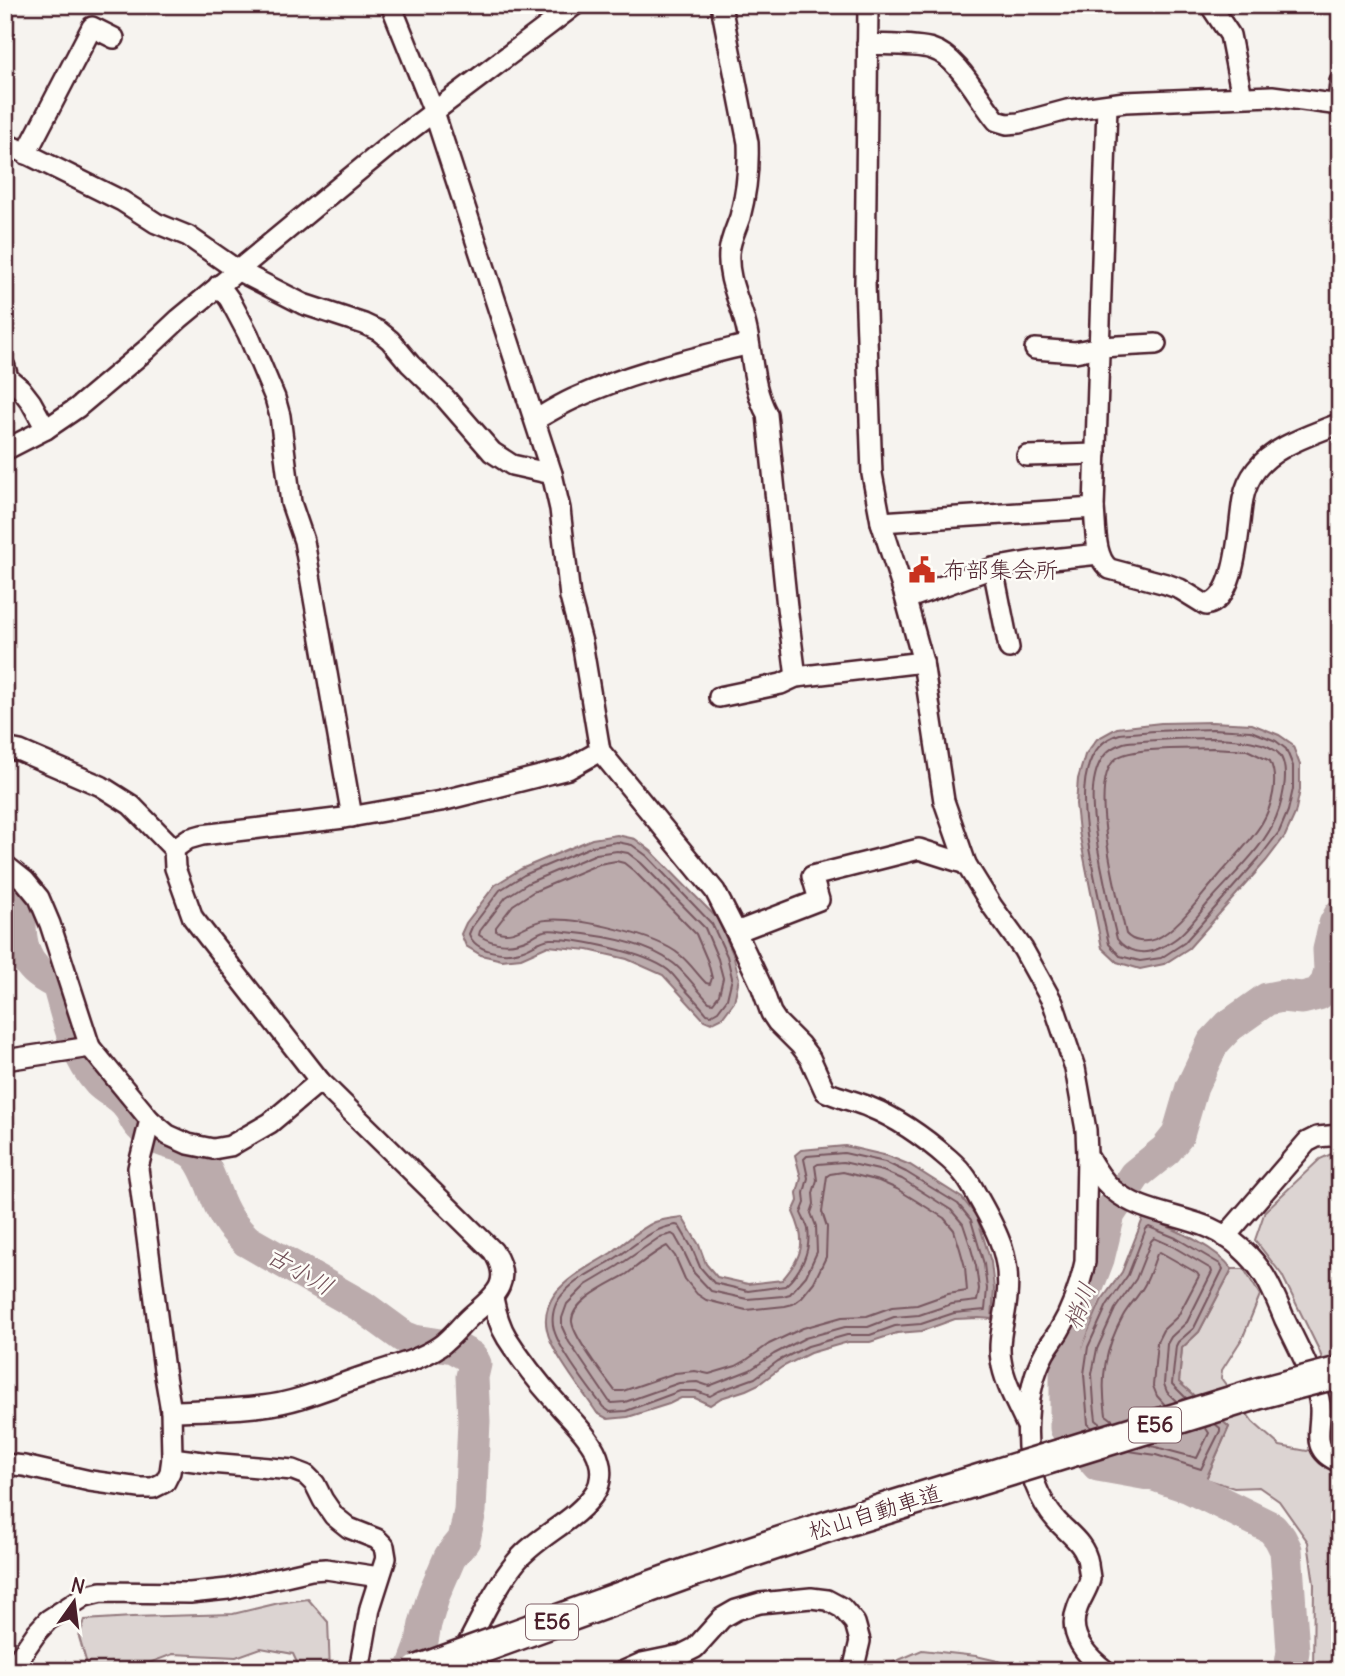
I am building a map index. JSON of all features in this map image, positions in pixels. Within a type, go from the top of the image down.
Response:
[{"type":"highway","name":"松山自動車道","points":[[417,1671],[688,1573],[829,1526],[1187,1415],[1340,1371]]},
{"type":"street","points":[[391,5],[434,111],[552,474],[560,509],[570,597],[582,642],[600,751],[715,891],[761,985],[771,1013],[810,1058],[825,1091],[901,1122],[948,1158],[972,1185],[997,1231],[1003,1248],[1008,1294],[1000,1358],[1027,1425]]},
{"type":"street","points":[[5,450],[46,429],[77,408],[219,285],[372,160],[575,5]]},
{"type":"street","points":[[721,5],[749,158],[740,216],[729,251],[729,272],[746,326],[759,397],[767,414],[796,677]]},
{"type":"street","points":[[868,5],[865,284],[872,474],[881,522],[923,662],[944,801],[967,864],[992,906],[1023,949],[1053,1003],[1074,1068],[1086,1130],[1085,1262],[1062,1324],[1043,1354],[1034,1384],[1027,1425],[1028,1447],[1035,1484],[1043,1501],[1056,1520],[1080,1544],[1087,1559],[1090,1579],[1075,1612],[1074,1632],[1095,1663],[1106,1671]]},
{"type":"street","points":[[1210,5],[1230,35],[1242,97]]},
{"type":"street","points":[[26,154],[92,27],[114,38]]},
{"type":"street","points":[[867,44],[930,48],[945,54],[954,62],[997,121],[1007,124],[1067,110],[1125,102],[1272,96],[1339,104],[1340,82]]},
{"type":"street","points":[[1107,106],[1094,508],[1099,554],[1103,565],[1180,589],[1206,605],[1214,603],[1229,578],[1241,523],[1242,501],[1256,470],[1269,457],[1289,445],[1340,423]]},
{"type":"street","points":[[5,144],[122,201],[156,223],[188,236],[237,270],[303,304],[379,331],[445,398],[492,452],[513,464],[552,474]]},
{"type":"street","points":[[219,285],[248,334],[280,416],[291,503],[304,541],[352,817]]},
{"type":"street","points":[[535,420],[599,388],[667,365],[749,344]]},
{"type":"street","points":[[1035,349],[1075,352],[1156,344]]},
{"type":"street","points":[[5,367],[8,378],[21,388],[46,429]]},
{"type":"street","points":[[1027,456],[1096,454]]},
{"type":"street","points":[[881,522],[1094,508]]},
{"type":"street","points":[[906,599],[993,568],[1099,554]]},
{"type":"street","points":[[993,568],[1009,648]]},
{"type":"street","points":[[719,697],[781,684],[796,677],[923,662]]},
{"type":"street","points":[[5,748],[20,751],[101,786],[131,805],[174,849],[175,868],[193,918],[320,1081],[493,1251],[503,1271],[494,1298],[440,1346],[408,1362],[298,1399],[275,1404],[172,1411]]},
{"type":"street","points":[[174,849],[188,839],[202,835],[352,817],[441,801],[568,769],[600,751]]},
{"type":"street","points":[[736,932],[819,900],[812,876],[919,849],[967,864]]},
{"type":"street","points":[[5,866],[25,881],[39,898],[90,1046],[150,1119],[168,1135],[188,1144],[213,1149],[230,1146],[270,1123],[320,1081]]},
{"type":"street","points":[[5,1060],[90,1046]]},
{"type":"street","points":[[5,1464],[139,1488],[153,1488],[165,1482],[170,1472],[172,1411],[164,1370],[138,1168],[150,1119]]},
{"type":"street","points":[[1225,1237],[1307,1142],[1317,1137],[1340,1135]]},
{"type":"street","points":[[1087,1155],[1102,1178],[1126,1198],[1145,1208],[1209,1228],[1247,1254],[1265,1276],[1305,1361],[1319,1399],[1321,1419],[1317,1435],[1322,1451],[1340,1462]]},
{"type":"street","points":[[453,1671],[516,1561],[585,1504],[597,1490],[601,1475],[599,1460],[591,1443],[549,1394],[508,1339],[498,1322],[494,1298]]},
{"type":"street","points":[[172,1458],[293,1470],[306,1475],[315,1484],[334,1516],[349,1528],[377,1539],[384,1546],[386,1558],[370,1608],[359,1671]]},
{"type":"street","points":[[10,1671],[48,1620],[85,1596],[101,1592],[190,1593],[228,1589],[326,1569],[379,1577]]},
{"type":"street","points":[[624,1671],[642,1663],[681,1656],[695,1648],[722,1618],[736,1610],[760,1604],[811,1598],[827,1600],[842,1608],[855,1623],[860,1641],[853,1671]]},
{"type":"shaded area","points":[[1340,1150],[1340,1671],[1313,1671],[1314,1584],[1308,1542],[1279,1501],[1259,1487],[1234,1488],[1206,1479],[1229,1427],[1179,1383],[1182,1348],[1199,1332],[1232,1269],[1244,1269],[1260,1295],[1243,1337],[1222,1370],[1221,1378],[1253,1422],[1280,1446],[1307,1451],[1332,1437],[1336,1399],[1319,1350],[1282,1275],[1255,1240],[1265,1211],[1320,1159]]},
{"type":"shaded area","points":[[308,1599],[328,1622],[330,1671],[301,1671],[293,1654],[261,1648],[236,1657],[173,1654],[128,1671],[89,1671],[79,1637],[85,1620],[233,1614]]},
{"type":"shaded area","points":[[922,1650],[976,1656],[1024,1667],[1030,1671],[879,1671],[880,1668]]},
{"type":"water","points":[[1161,723],[1252,724],[1279,735],[1292,744],[1300,765],[1300,790],[1295,814],[1285,836],[1266,861],[1189,948],[1164,964],[1140,969],[1117,962],[1102,948],[1079,832],[1076,804],[1078,779],[1085,755],[1097,739],[1117,728]]},
{"type":"water","points":[[617,835],[635,839],[651,851],[718,919],[733,954],[739,978],[734,1002],[723,1017],[711,1023],[704,1020],[663,975],[627,959],[588,950],[548,946],[521,958],[502,960],[481,955],[466,946],[461,934],[466,923],[495,885],[521,869],[592,839]]},
{"type":"water","points":[[845,1146],[888,1156],[910,1165],[962,1198],[977,1217],[991,1262],[994,1289],[992,1319],[955,1319],[922,1331],[897,1333],[870,1342],[848,1342],[810,1353],[782,1367],[759,1384],[721,1398],[710,1405],[695,1398],[681,1398],[628,1417],[608,1419],[597,1413],[561,1361],[547,1330],[547,1312],[558,1290],[573,1276],[649,1225],[682,1217],[699,1245],[706,1264],[717,1277],[748,1284],[782,1280],[795,1263],[801,1248],[800,1232],[793,1212],[798,1201],[801,1178],[795,1155],[801,1150]]},
{"type":"water","points":[[1144,1216],[1203,1245],[1232,1269],[1199,1332],[1182,1348],[1179,1382],[1229,1427],[1206,1479],[1154,1462],[1115,1456],[1082,1429],[1076,1373],[1082,1345],[1101,1301],[1122,1272]]},
{"type":"waterway","name":"古小川","points":[[5,878],[19,888],[21,894],[20,934],[25,953],[35,969],[58,984],[73,1036],[91,1072],[99,1082],[125,1102],[137,1122],[148,1133],[185,1148],[200,1159],[223,1212],[239,1233],[247,1241],[363,1307],[404,1337],[453,1347],[471,1357],[475,1364],[472,1377],[474,1421],[470,1511],[464,1540],[450,1557],[434,1594],[412,1671]]},
{"type":"waterway","name":"梢川","points":[[1290,1671],[1293,1651],[1286,1550],[1280,1538],[1272,1528],[1189,1487],[1154,1475],[1098,1465],[1066,1428],[1066,1343],[1098,1259],[1109,1214],[1135,1175],[1166,1150],[1178,1135],[1192,1087],[1213,1043],[1229,1026],[1267,999],[1282,996],[1302,998],[1318,994],[1327,983],[1330,970],[1329,950],[1340,915]]},
{"type":"place","name":"布部集会所","points":[[922,570]]}]
